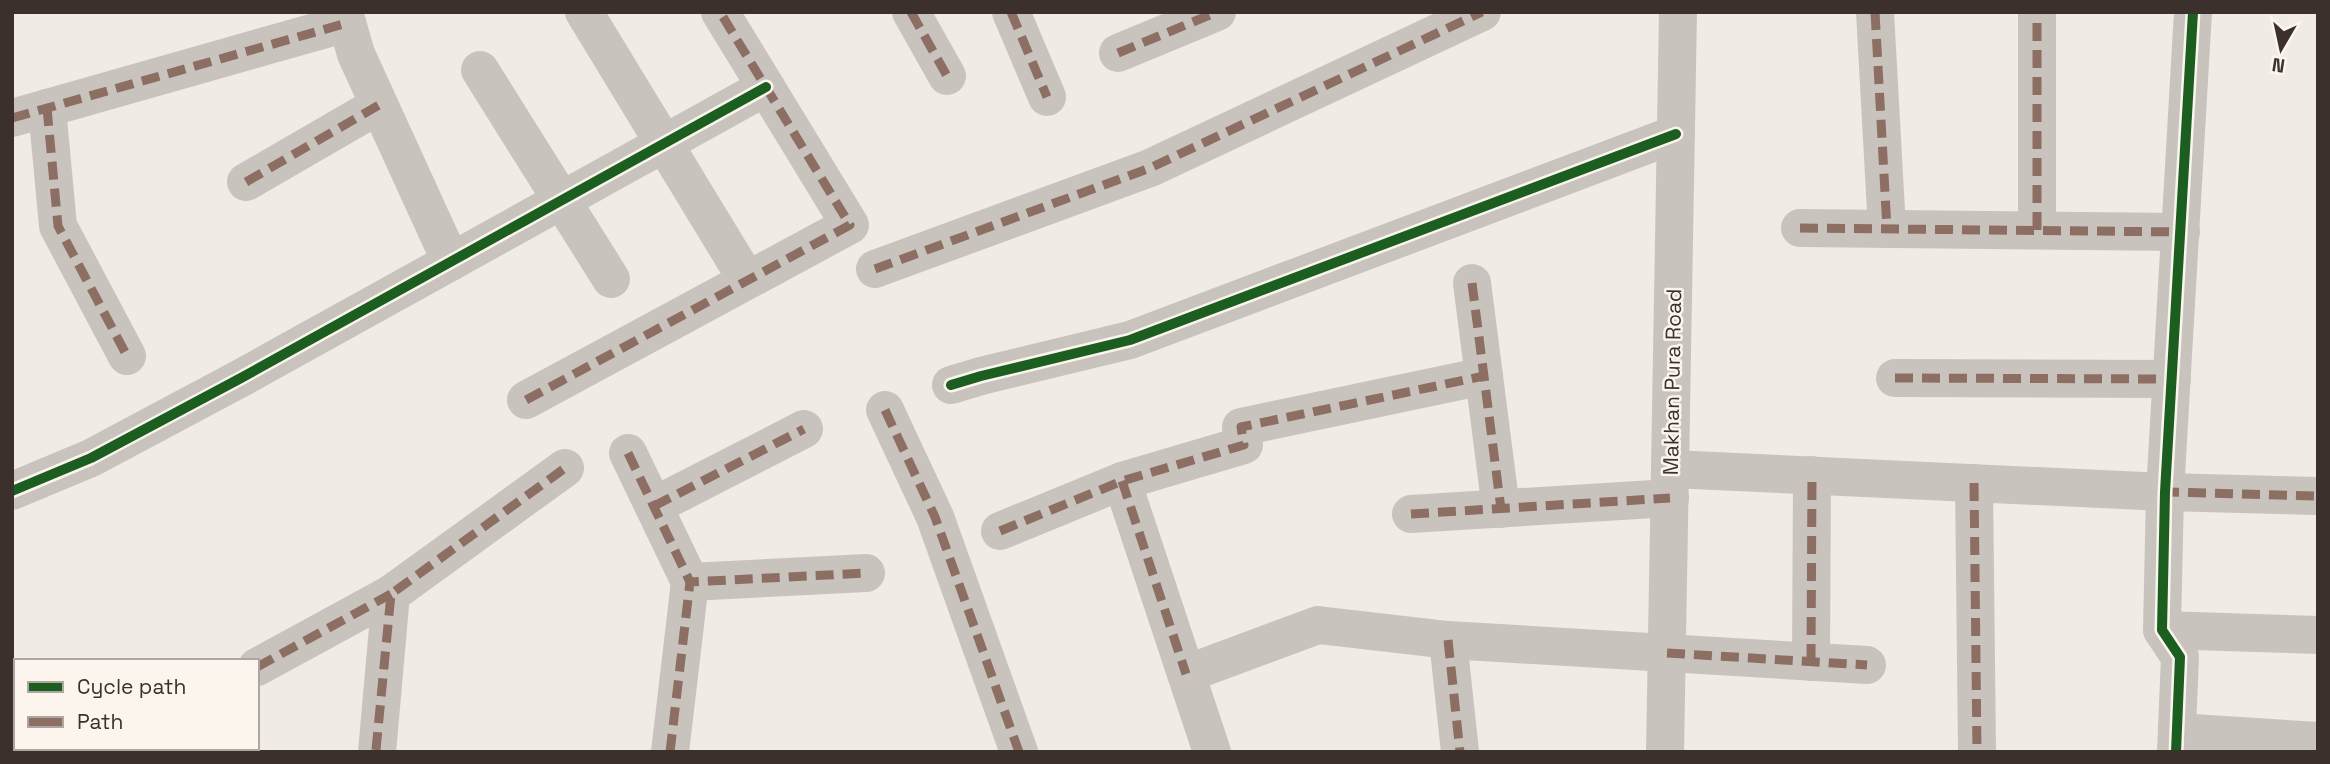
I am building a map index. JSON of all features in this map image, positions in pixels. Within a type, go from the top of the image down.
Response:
[{"type":"street","points":[[584,12],[747,281]]},
{"type":"street","points":[[526,400],[850,225],[720,12]]},
{"type":"street","points":[[911,12],[947,76]]},
{"type":"street","points":[[1011,12],[1047,97]]},
{"type":"street","points":[[1118,53],[1217,12]]},
{"type":"street","points":[[875,269],[1150,168],[1482,12]]},
{"type":"street","name":"Makhan Pura Road","points":[[1665,752],[1678,12]]},
{"type":"street","points":[[1875,12],[1887,229]]},
{"type":"street","points":[[2037,12],[2037,230]]},
{"type":"street","points":[[2193,12],[2165,492],[2162,630],[2180,657],[2176,742],[2318,741]]},
{"type":"street","points":[[127,356],[58,226],[30,113],[346,18],[356,54],[451,262]]},
{"type":"street","points":[[480,70],[611,279]]},
{"type":"street","points":[[12,491],[91,458],[765,87]]},
{"type":"street","points":[[246,182],[379,105]]},
{"type":"street","points":[[951,386],[981,376],[1130,340],[1676,134]]},
{"type":"street","points":[[1800,228],[2181,232]]},
{"type":"street","points":[[1472,283],[1501,509]]},
{"type":"street","points":[[1000,531],[1122,481],[1244,445],[1241,427],[1483,376]]},
{"type":"street","points":[[1895,379],[2172,379]]},
{"type":"street","points":[[885,410],[935,517],[1019,752]]},
{"type":"street","points":[[654,506],[804,429]]},
{"type":"street","points":[[628,453],[690,582],[670,752]]},
{"type":"street","points":[[259,666],[391,594],[565,468]]},
{"type":"street","points":[[1811,662],[1812,475]]},
{"type":"street","points":[[1411,514],[1501,509],[1670,483],[1812,475],[2165,492],[2318,496]]},
{"type":"street","points":[[1122,481],[1212,752]]},
{"type":"street","points":[[1974,483],[1977,752]]},
{"type":"street","points":[[690,582],[866,573]]},
{"type":"street","points":[[377,752],[391,594]]},
{"type":"street","points":[[1186,674],[1318,625],[1448,640],[1867,665]]},
{"type":"street","points":[[2162,630],[2318,635]]},
{"type":"street","points":[[1448,640],[1460,752]]},
{"type":"marked path","points":[[526,400],[850,225],[720,12]]},
{"type":"marked path","points":[[911,12],[947,76]]},
{"type":"marked path","points":[[1011,12],[1047,97]]},
{"type":"marked path","points":[[1118,53],[1217,12]]},
{"type":"marked path","points":[[875,269],[1150,168],[1482,12]]},
{"type":"marked path","points":[[1875,12],[1887,229]]},
{"type":"marked path","points":[[2037,12],[2037,230]]},
{"type":"marked path","points":[[12,118],[347,23]]},
{"type":"marked path","points":[[246,182],[379,105]]},
{"type":"marked path","points":[[47,108],[58,226],[127,356]]},
{"type":"marked path","points":[[1800,228],[2181,232]]},
{"type":"marked path","points":[[1472,283],[1501,509]]},
{"type":"marked path","points":[[1000,531],[1122,481],[1244,445],[1241,427],[1484,376]]},
{"type":"marked path","points":[[1895,378],[2172,379]]},
{"type":"marked path","points":[[885,410],[935,517],[1019,752]]},
{"type":"marked path","points":[[654,506],[804,429]]},
{"type":"marked path","points":[[628,453],[690,582]]},
{"type":"marked path","points":[[376,750],[391,594],[565,468]]},
{"type":"marked path","points":[[1811,662],[1812,475]]},
{"type":"marked path","points":[[1122,481],[1186,674]]},
{"type":"marked path","points":[[1974,483],[1977,752]]},
{"type":"marked path","points":[[2165,488],[2165,492],[2318,496]]},
{"type":"marked path","points":[[1411,514],[1670,498]]},
{"type":"marked path","points":[[670,752],[690,582],[866,573]]},
{"type":"marked path","points":[[259,666],[391,594]]},
{"type":"marked path","points":[[1448,640],[1460,752]]},
{"type":"marked path","points":[[1667,653],[1867,665]]},
{"type":"marked path","points":[[12,703],[14,708]]},
{"type":"marked path","points":[[103,752],[106,750]]},
{"type":"cycle path","points":[[2176,752],[2180,657],[2162,630],[2165,492],[2193,12]]},
{"type":"cycle path","points":[[12,491],[91,458],[241,378],[766,87]]},
{"type":"cycle path","points":[[951,385],[1130,340],[1676,134]]}]
